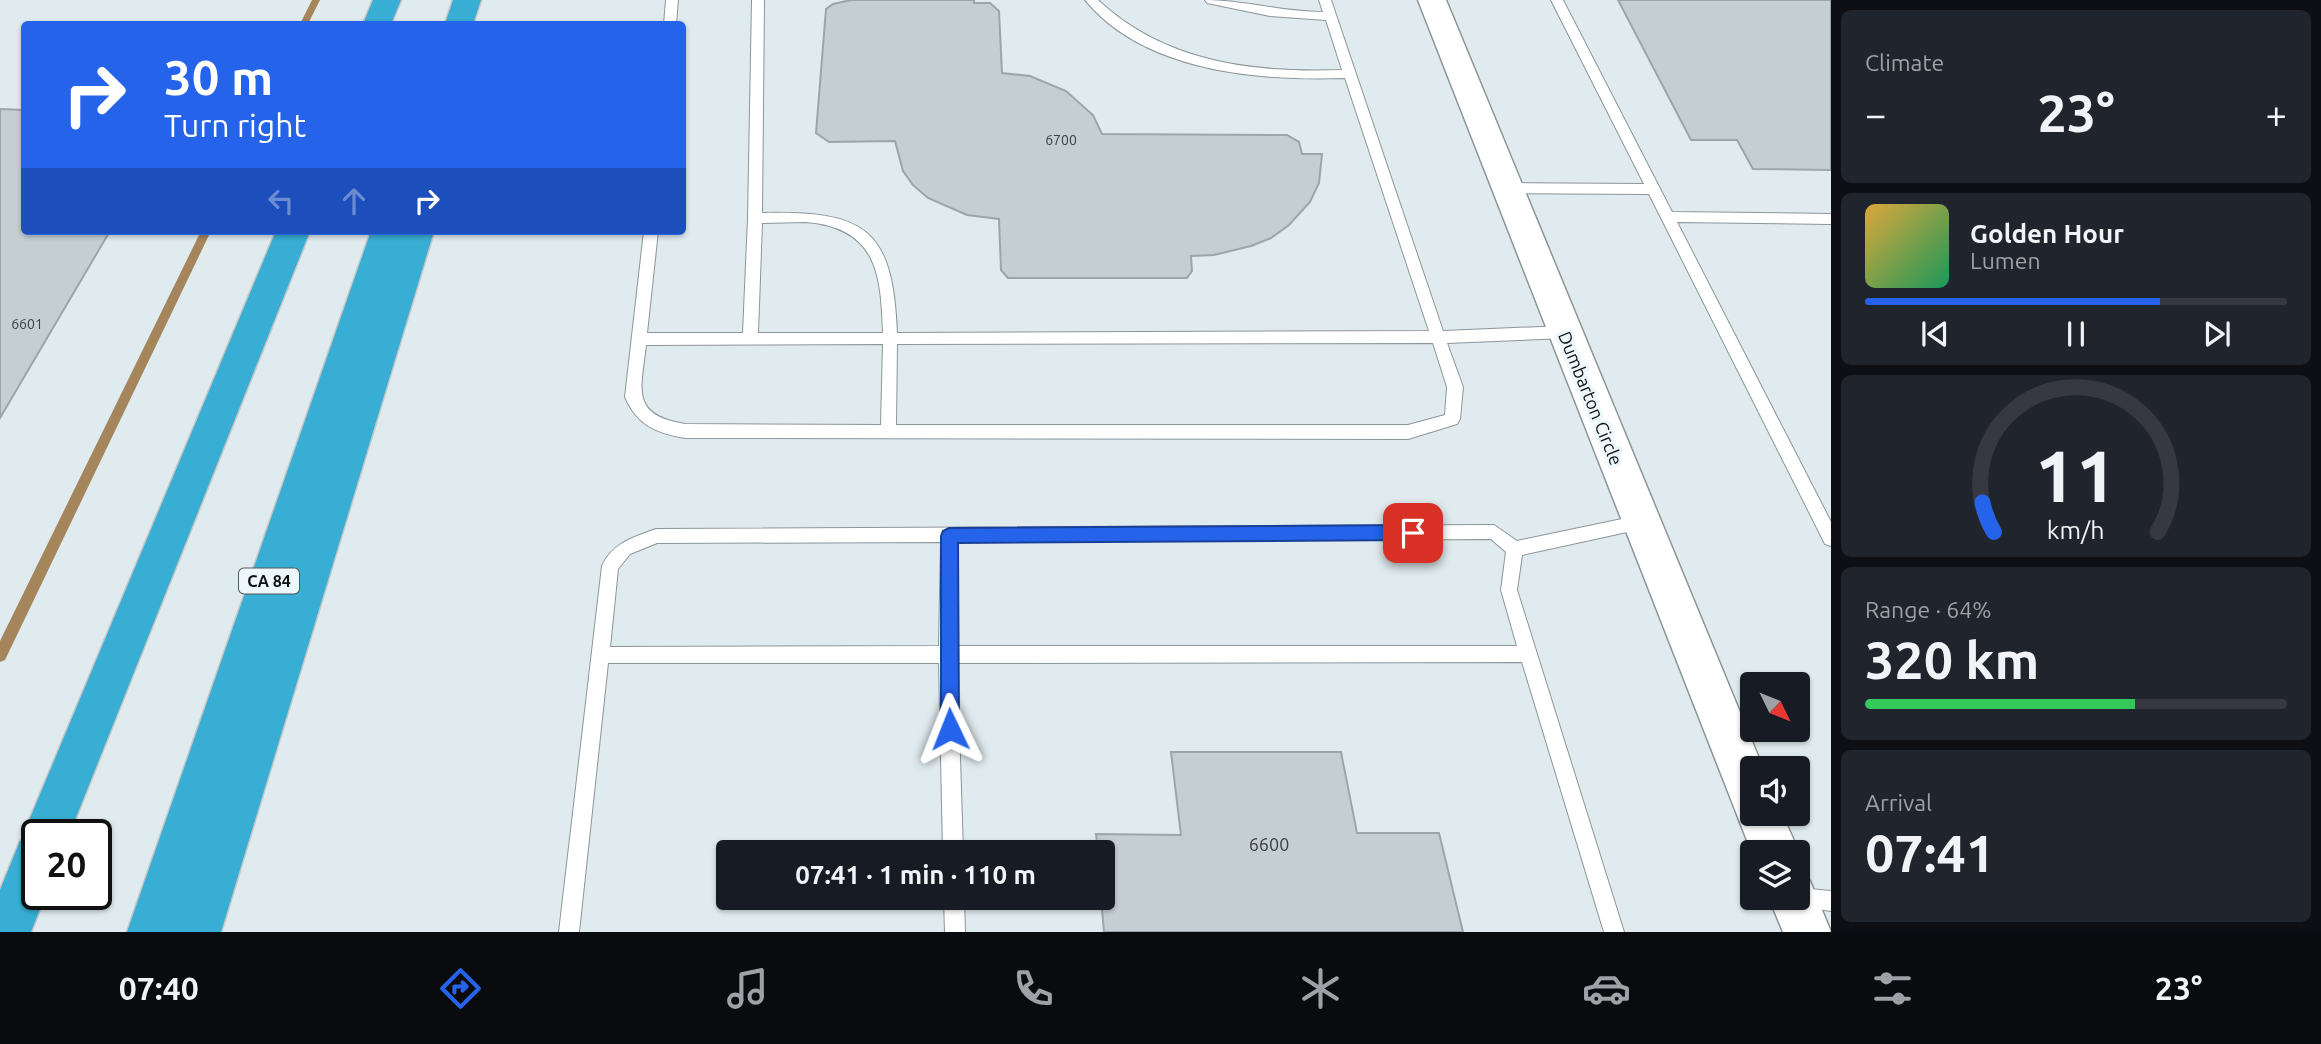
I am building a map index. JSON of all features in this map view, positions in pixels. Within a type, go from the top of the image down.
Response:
[{"type":"highway","points":[[378,21],[387,0]]},
{"type":"highway","points":[[460,21],[467,0]]},
{"type":"highway","points":[[483,21],[490,0]]},
{"type":"highway","points":[[53,819],[291,235]]},
{"type":"highway","name":"CA 84","points":[[151,932],[387,235]]},
{"type":"highway","name":"CA 84","points":[[197,932],[417,235]]},
{"type":"highway","points":[[7,932],[21,897]]},
{"type":"street","name":"Dumbarton Circle","points":[[1432,0],[1740,766]]},
{"type":"street","points":[[1798,910],[1807,932]]},
{"type":"lane","points":[[670,21],[672,0]]},
{"type":"lane","points":[[750,339],[755,218],[758,0]]},
{"type":"lane","points":[[1091,0],[1125,29],[1175,54],[1212,65],[1237,72],[1276,75],[1350,74]]},
{"type":"lane","points":[[1211,0],[1285,16],[1331,16]]},
{"type":"lane","points":[[651,235],[633,397],[638,411],[649,422],[665,428],[685,431],[1408,432],[1452,419],[1455,387],[1325,0]]},
{"type":"lane","points":[[1557,0],[1831,539]]},
{"type":"lane","points":[[1506,188],[1651,189]]},
{"type":"lane","points":[[1665,217],[1831,219]]},
{"type":"lane","points":[[755,218],[835,221],[855,230],[876,250],[883,273],[889,338],[888,431]]},
{"type":"lane","points":[[641,339],[831,341],[889,338],[1439,337],[1565,332]]},
{"type":"lane","points":[[569,932],[610,566],[624,549],[656,536],[1494,532],[1516,549],[1641,522]]},
{"type":"lane","points":[[949,536],[948,655],[953,840]]},
{"type":"lane","points":[[1516,549],[1509,590],[1614,932]]},
{"type":"lane","points":[[600,655],[1527,654]]},
{"type":"lane","points":[[1810,899],[1831,901]]},
{"type":"lane","points":[[954,910],[955,932]]},
{"type":"building","points":[[851,0],[974,0],[974,3],[990,3],[999,11],[1002,73],[1030,76],[1066,91],[1093,115],[1102,134],[1287,135],[1299,142],[1302,154],[1322,154],[1319,183],[1310,202],[1289,225],[1271,238],[1214,255],[1191,256],[1192,271],[1187,278],[1008,278],[1001,270],[999,219],[967,215],[928,198],[913,185],[903,171],[895,141],[829,142],[816,133],[826,9],[833,4]]},
{"type":"building","points":[[1618,0],[1831,0],[1831,170],[1753,169],[1737,140],[1691,140]]},
{"type":"building","points":[[0,109],[21,110],[21,235],[108,235],[0,418]]},
{"type":"building","points":[[1171,752],[1341,752],[1357,833],[1439,833],[1463,932],[1104,932],[1102,910],[1115,910],[1115,840],[1097,840],[1096,834],[1181,835]]},
{"type":"waterway","points":[[306,21],[316,0]]},
{"type":"waterway","points":[[0,655],[204,235]]},
{"type":"route","points":[[950,729],[949,536],[1413,533]]}]
